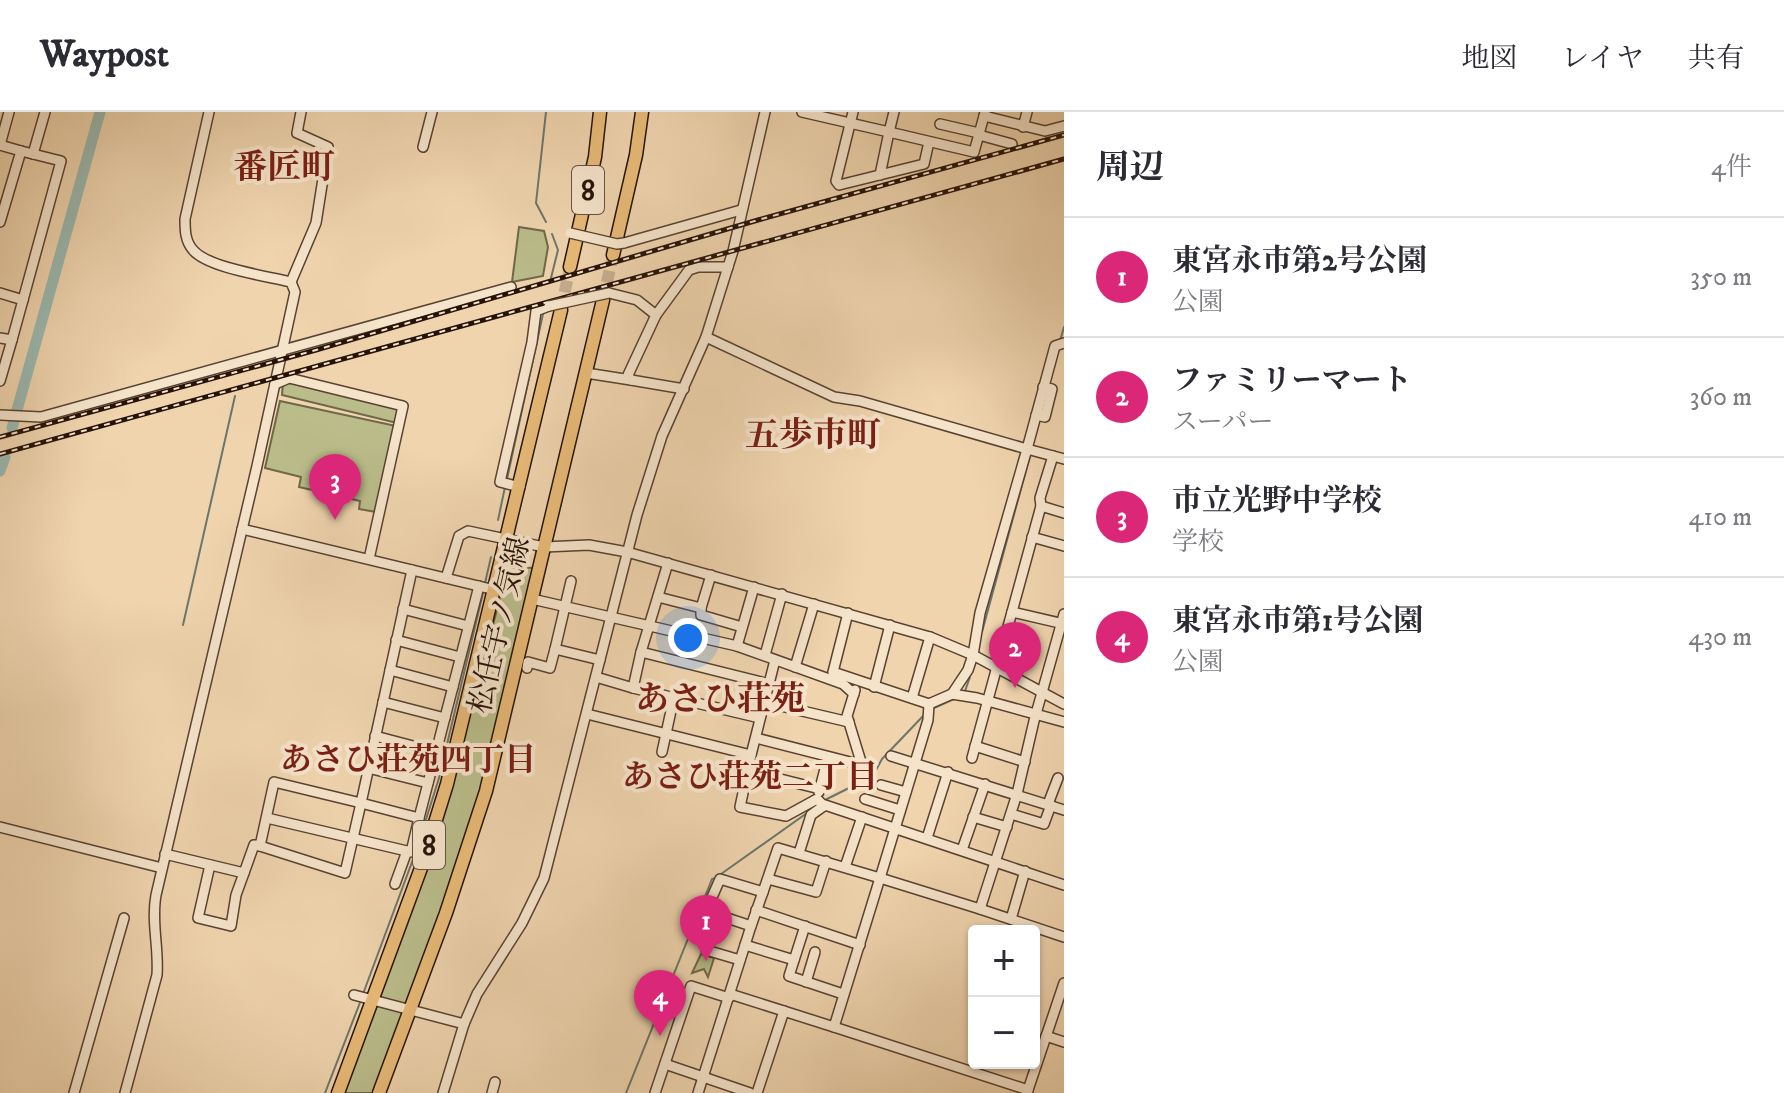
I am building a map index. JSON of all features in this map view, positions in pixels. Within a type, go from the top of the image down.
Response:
[{"type":"main road","name":"8","points":[[570,267],[595,157],[600,112]]},
{"type":"main road","name":"8","points":[[613,255],[636,155],[642,112]]},
{"type":"main road","name":"松任宇ノ気線","points":[[379,1093],[455,889],[486,791],[606,296]]},
{"type":"main road","name":"松任宇ノ気線","points":[[338,1093],[363,997],[439,812],[520,487],[555,308]]},
{"type":"street","points":[[0,381],[61,161],[0,145],[9,112]]},
{"type":"street","points":[[33,154],[45,112]]},
{"type":"street","points":[[209,112],[185,219],[185,234],[191,248],[209,260],[291,282]]},
{"type":"street","points":[[125,1093],[157,975],[153,918],[165,854],[275,384],[295,292],[291,282],[316,223],[328,147],[297,133],[301,112]]},
{"type":"street","points":[[423,147],[432,112]]},
{"type":"street","points":[[443,1093],[464,1024],[477,994],[522,923],[544,878],[627,552],[662,436],[706,337],[728,267],[765,112]]},
{"type":"street","points":[[802,112],[852,117],[889,132],[974,152],[984,114],[1045,131],[1064,126]]},
{"type":"street","points":[[880,175],[894,112]]},
{"type":"street","points":[[1023,127],[1027,112]]},
{"type":"street","points":[[852,117],[836,181],[839,185],[924,164],[929,142]]},
{"type":"street","points":[[940,124],[1012,144]]},
{"type":"street","points":[[0,222],[21,151]]},
{"type":"street","points":[[570,233],[617,244],[741,210]]},
{"type":"street","points":[[631,380],[628,375],[656,315],[689,270],[728,267]]},
{"type":"street","points":[[0,415],[41,417],[511,287]]},
{"type":"street","points":[[0,293],[23,300]]},
{"type":"street","points":[[520,487],[500,482],[532,342],[536,311],[606,296],[637,300],[656,315]]},
{"type":"street","points":[[706,337],[834,397],[860,401],[1064,459]]},
{"type":"street","points":[[0,338],[12,340]]},
{"type":"street","points":[[957,695],[973,655],[980,613],[1061,344]]},
{"type":"street","points":[[586,373],[684,389]]},
{"type":"street","points":[[275,384],[289,378],[403,406],[369,559]]},
{"type":"street","points":[[972,758],[1053,456]]},
{"type":"street","points":[[1041,506],[1064,513]]},
{"type":"street","points":[[242,529],[495,590]]},
{"type":"street","points":[[446,578],[459,536],[468,531],[544,547],[589,545],[627,552],[930,637],[973,655],[1064,704]]},
{"type":"street","points":[[1032,537],[1064,546]]},
{"type":"street","points":[[633,688],[668,563]]},
{"type":"street","points":[[210,865],[198,918],[231,926],[236,895],[254,845],[345,873],[412,570]]},
{"type":"street","points":[[711,575],[701,615],[742,627]]},
{"type":"street","points":[[527,668],[528,662],[550,668],[571,581]]},
{"type":"street","points":[[267,818],[411,852],[479,586]]},
{"type":"street","points":[[737,646],[754,587]]},
{"type":"street","points":[[765,655],[782,594]]},
{"type":"street","points":[[658,597],[701,608]]},
{"type":"street","points":[[532,599],[737,646],[843,684],[854,694]]},
{"type":"street","points":[[795,667],[814,604]]},
{"type":"street","points":[[403,609],[468,626]]},
{"type":"street","points":[[980,909],[1017,794],[1041,693],[1063,621],[1012,612]]},
{"type":"street","points":[[848,613],[833,672],[912,698],[929,709]]},
{"type":"street","points":[[874,687],[890,625]]},
{"type":"street","points":[[912,698],[930,637]]},
{"type":"street","points":[[396,640],[460,657]]},
{"type":"street","points":[[555,649],[600,660]]},
{"type":"street","points":[[641,652],[769,684]]},
{"type":"street","points":[[775,660],[740,807],[786,816],[820,800]]},
{"type":"street","points":[[390,670],[453,687]]},
{"type":"street","points":[[596,677],[760,718]]},
{"type":"street","points":[[756,738],[862,765],[847,716],[857,682]]},
{"type":"street","points":[[834,1027],[929,709],[957,695],[988,700],[1064,722]]},
{"type":"street","points":[[662,752],[674,697]]},
{"type":"street","points":[[383,702],[445,718]]},
{"type":"street","points":[[764,702],[849,722]]},
{"type":"street","points":[[587,714],[751,755]]},
{"type":"street","points":[[375,736],[436,752]]},
{"type":"street","points":[[975,746],[1025,762]]},
{"type":"street","points":[[891,756],[1064,810]]},
{"type":"street","points":[[799,853],[811,815],[820,800],[828,757]]},
{"type":"street","points":[[368,768],[428,783]]},
{"type":"street","points":[[748,771],[862,817],[1064,885]]},
{"type":"street","points":[[927,838],[948,772]]},
{"type":"street","points":[[1011,814],[1044,824],[1058,778]]},
{"type":"street","points":[[260,846],[274,782],[419,818]]},
{"type":"street","points":[[962,850],[985,784]]},
{"type":"street","points":[[881,785],[906,792]]},
{"type":"street","points":[[865,799],[900,810]]},
{"type":"street","points":[[845,867],[862,817]]},
{"type":"street","points":[[973,817],[1007,827]]},
{"type":"street","points":[[0,827],[162,868]]},
{"type":"street","points":[[698,1093],[778,848],[1064,937]]},
{"type":"street","points":[[395,884],[407,851]]},
{"type":"street","points":[[165,854],[244,873]]},
{"type":"street","points":[[768,879],[816,892],[826,861]]},
{"type":"street","points":[[1011,919],[1025,871]]},
{"type":"street","points":[[751,926],[706,911],[720,879],[763,892]]},
{"type":"street","points":[[756,910],[860,945]]},
{"type":"street","points":[[74,1093],[124,918]]},
{"type":"street","points":[[805,926],[789,976],[843,994]]},
{"type":"street","points":[[745,945],[794,960]]},
{"type":"street","points":[[706,950],[740,960]]},
{"type":"street","points":[[806,982],[815,952]]},
{"type":"street","points":[[655,1093],[691,986],[784,1011],[1028,1092],[1063,987]]},
{"type":"street","points":[[363,997],[464,1024]]},
{"type":"street","points":[[757,1093],[784,1011]]},
{"type":"street","points":[[1046,1036],[1064,1042]]},
{"type":"street","points":[[665,1064],[750,1093]]},
{"type":"street","points":[[492,1093],[495,1082]]},
{"type":"green space","points":[[519,227],[544,231],[548,247],[543,276],[512,282]]},
{"type":"green space","points":[[291,381],[398,407],[397,423],[282,395],[283,382]]},
{"type":"green space","points":[[280,401],[396,426],[376,512],[359,509],[360,501],[299,487],[301,477],[265,468]]},
{"type":"green space","points":[[508,567],[535,568],[464,847],[407,1004],[379,998],[445,810]]},
{"type":"green space","points":[[701,954],[714,958],[708,977],[704,969],[692,973]]},
{"type":"green space","points":[[376,1005],[404,1012],[374,1093],[343,1093]]},
{"type":"waterway","points":[[12,428],[100,112]]},
{"type":"waterway","points":[[546,112],[536,203],[546,222]]},
{"type":"waterway","points":[[551,278],[558,250],[552,234]]},
{"type":"waterway","points":[[507,479],[543,314]]},
{"type":"waterway","points":[[1060,341],[1064,327]]},
{"type":"waterway","points":[[183,625],[235,396]]},
{"type":"waterway","points":[[982,632],[1031,452]]},
{"type":"waterway","points":[[0,471],[5,457]]},
{"type":"waterway","points":[[498,520],[505,487]]},
{"type":"waterway","points":[[485,583],[491,557]]},
{"type":"waterway","points":[[417,848],[439,778],[483,593]]},
{"type":"waterway","points":[[965,691],[970,677]]},
{"type":"waterway","points":[[934,708],[954,699]]},
{"type":"waterway","points":[[825,800],[851,787],[862,771],[876,770],[882,759],[925,714]]},
{"type":"waterway","points":[[721,874],[807,813]]},
{"type":"waterway","points":[[363,994],[415,854]]},
{"type":"waterway","points":[[626,1093],[712,879],[716,878]]},
{"type":"waterway","points":[[325,1093],[361,1000]]},
{"type":"tunnel","points":[[603,300],[613,255]]},
{"type":"tunnel","points":[[561,310],[570,267]]},
{"type":"railway","points":[[0,437],[316,350],[758,220],[1064,135]]},
{"type":"railway","points":[[0,454],[1064,159]]},
{"type":"place","name":"市立光野中学校","points":[[335,520]]},
{"type":"place","name":"ファミリーマート","points":[[1015,688]]},
{"type":"place","name":"東宮永市第2号公園","points":[[706,961]]},
{"type":"place","name":"東宮永市第1号公園","points":[[660,1036]]},
{"type":"district","name":"番匠町","points":[[284,166]]},
{"type":"district","name":"五歩市町","points":[[813,434]]},
{"type":"district","name":"あさひ荘苑","points":[[720,698]]},
{"type":"district","name":"あさひ荘苑四丁目","points":[[408,759]]},
{"type":"district","name":"あさひ荘苑二丁目","points":[[750,776]]}]
